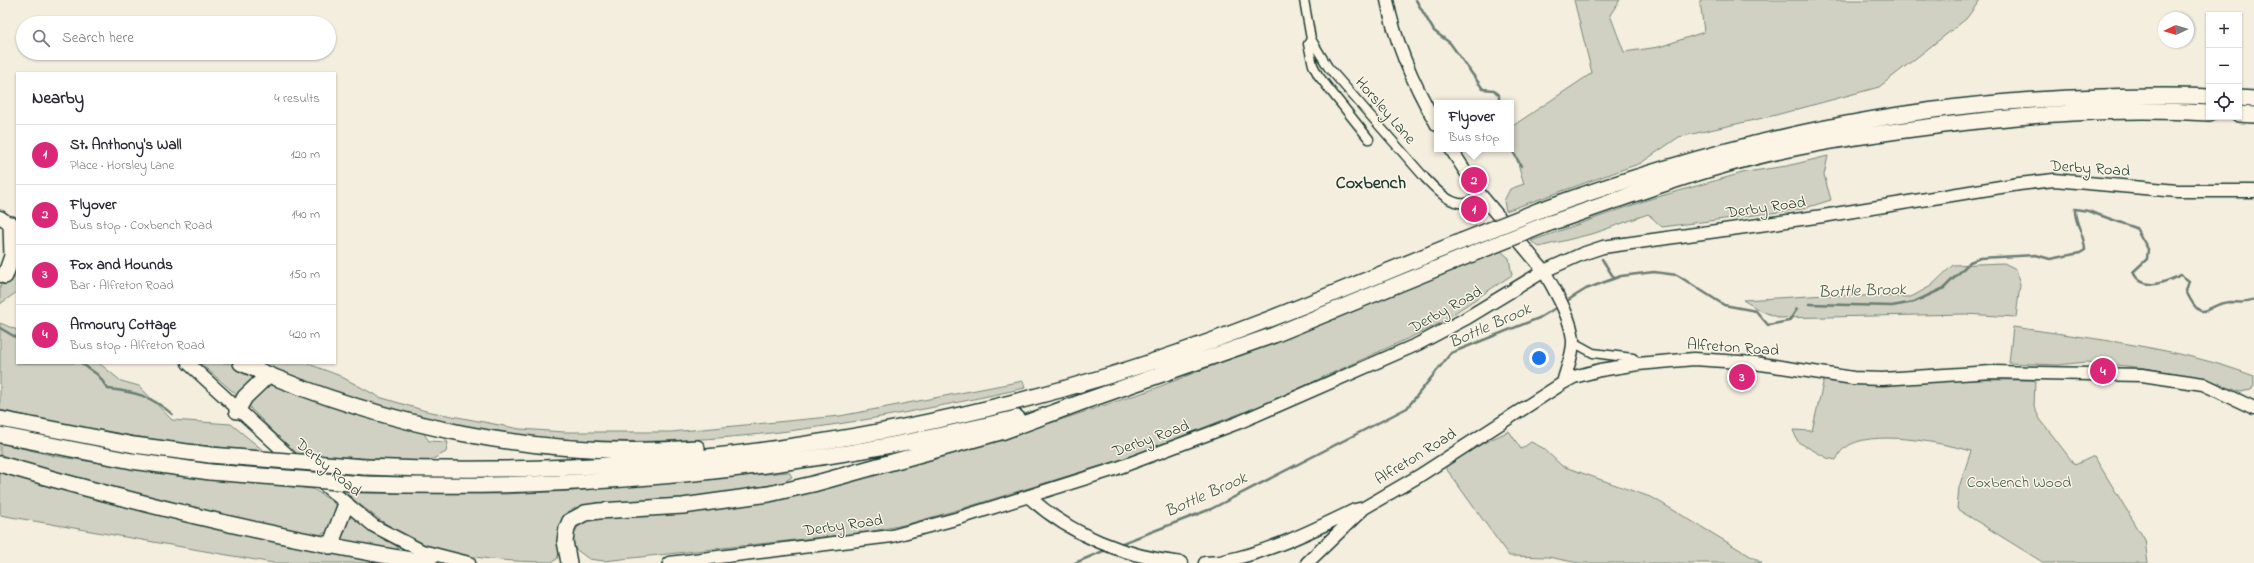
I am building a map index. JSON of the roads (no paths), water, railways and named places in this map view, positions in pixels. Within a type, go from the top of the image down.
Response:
[{"type":"highway","points":[[0,419],[134,445],[210,455],[364,467],[469,470],[563,469],[650,463],[776,448],[866,434],[958,416],[1059,390],[1165,358],[1264,322],[1540,210],[1639,175],[1699,157],[1772,138],[1872,118],[1917,111],[2036,98],[2180,95],[2206,97]]},
{"type":"highway","points":[[2242,98],[2254,99]]},
{"type":"highway","points":[[569,563],[565,541],[567,528],[574,519],[585,514],[599,510],[721,502],[813,484],[1004,431],[1072,405],[1274,335],[1547,224],[1721,166],[1809,144],[1881,133],[2041,114],[2179,111],[2206,113]]},
{"type":"highway","points":[[2242,114],[2254,115]]},
{"type":"highway","points":[[7,275],[12,256],[9,224]]},
{"type":"highway","points":[[243,364],[294,386],[404,421],[521,443],[607,450],[679,450],[738,445],[958,416]]},
{"type":"highway","points":[[237,411],[245,397],[268,375]]},
{"type":"highway","points":[[0,435],[132,461],[210,472],[364,484],[550,484],[651,478],[743,469],[906,442],[1072,405]]},
{"type":"highway","points":[[0,464],[157,508],[330,546],[429,563]]},
{"type":"highway","points":[[330,546],[346,504]]},
{"type":"main road","points":[[1387,0],[1394,29],[1409,68],[1434,119]]},
{"type":"main road","points":[[1453,152],[1480,194],[1544,271],[1564,311],[1573,342],[1563,383]]},
{"type":"main road","name":"Derby Road","points":[[670,563],[892,536],[1029,497],[1115,469],[1197,439],[1339,380],[1442,332],[1544,271],[1582,254],[1615,245],[1824,216],[2019,184],[2054,180],[2178,191],[2254,191]]},
{"type":"main road","name":"Alfreton Road","points":[[1205,563],[1222,562],[1259,551],[1308,532],[1355,510],[1364,508],[1419,476],[1574,377],[1600,370],[1638,364],[1704,359],[1755,363],[1830,376],[1882,379],[1992,372],[2142,375],[2203,384],[2254,408]]},
{"type":"main road","name":"Derby Road","points":[[189,364],[237,411],[374,526],[422,551],[469,563]]},
{"type":"main road","points":[[1029,497],[1055,519],[1083,535],[1142,557],[1182,563]]},
{"type":"main road","points":[[1307,563],[1339,531],[1360,515],[1364,508]]},
{"type":"street","name":"Horsley Lane","points":[[1304,0],[1311,39],[1328,67],[1440,193],[1461,203],[1468,202],[1480,194]]},
{"type":"street","points":[[1311,39],[1308,44],[1313,65],[1318,75],[1368,139]]},
{"type":"street","points":[[1573,342],[1593,353],[1633,358],[1638,364]]},
{"type":"waterway","points":[[1416,0],[1434,31],[1450,43],[1483,89],[1494,90],[1499,95],[1499,100]]},
{"type":"waterway","points":[[1513,152],[1521,166]]},
{"type":"waterway","name":"Bottle Brook","points":[[1809,304],[1892,306],[1914,302],[1944,288],[1970,262],[1980,258],[2036,255],[2050,259],[2080,253],[2085,250],[2085,245],[2076,219],[2075,209],[2088,211],[2136,228],[2148,249],[2147,259],[2133,272],[2137,278],[2143,282],[2149,284],[2162,283],[2181,275],[2189,281],[2186,291],[2192,302],[2201,311],[2205,311],[2229,302],[2245,302],[2254,300]]},
{"type":"waterway","points":[[1602,259],[1614,278]]},
{"type":"waterway","name":"Bottle Brook","points":[[1565,302],[1586,289],[1621,276],[1654,272],[1677,275],[1724,305],[1756,311],[1768,325],[1789,321],[1797,309]]},
{"type":"waterway","name":"Bottle Brook","points":[[1120,544],[1211,509],[1407,408],[1451,353],[1539,318],[1559,306]]},
{"type":"waterway","name":"Bottle Brook","points":[[0,328],[16,337]]},
{"type":"waterway","name":"Bottle Brook","points":[[82,364],[98,375],[108,389],[135,393],[143,396],[157,403],[172,414]]},
{"type":"waterway","name":"Bottle Brook","points":[[1075,563],[1108,549]]},
{"type":"place","name":"Flyover","points":[[1474,180]]},
{"type":"place","name":"St. Anthony's Wall","points":[[1474,209]]},
{"type":"place","name":"Armoury Cottage","points":[[2103,371]]},
{"type":"place","name":"Fox and Hounds","points":[[1742,377]]},
{"type":"district","name":"Coxbench","points":[[1371,184]]},
{"type":"park label","name":"Coxbench Wood","points":[[2019,483]]}]
